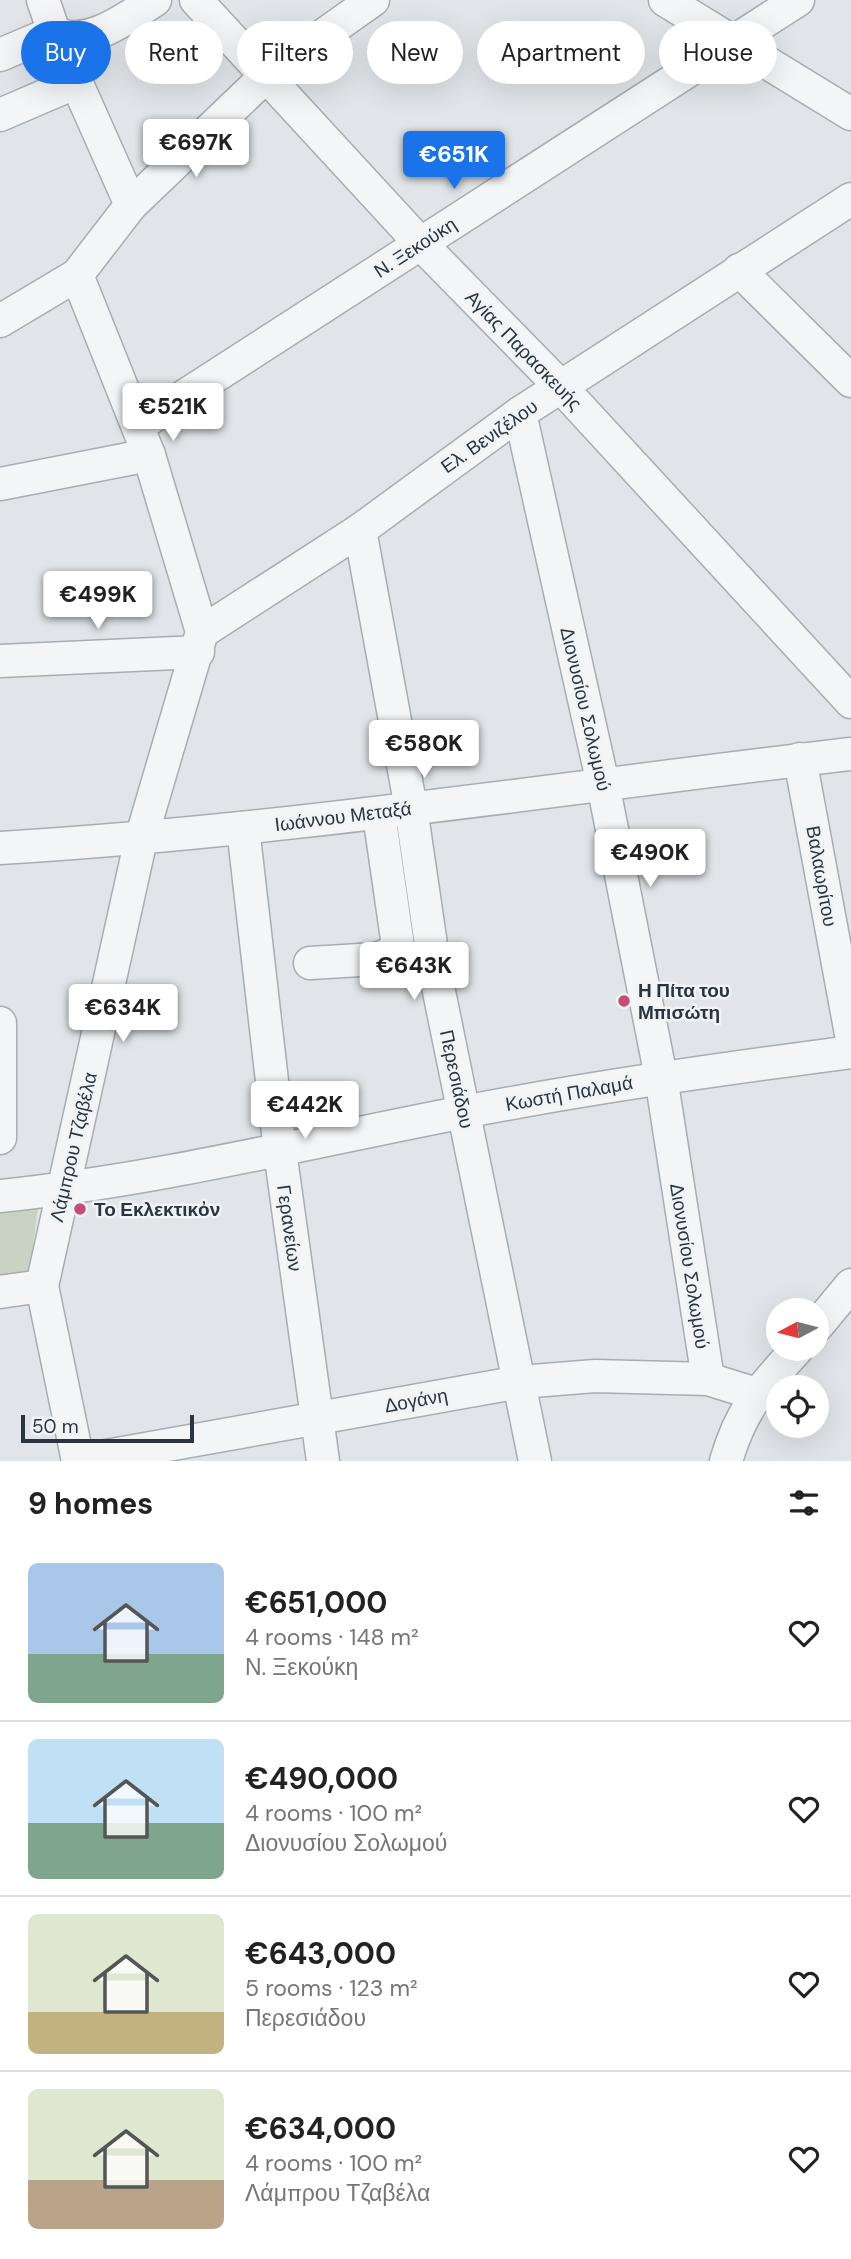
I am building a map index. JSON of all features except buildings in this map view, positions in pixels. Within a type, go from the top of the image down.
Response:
[{"type":"street","points":[[43,0],[50,21]]},
{"type":"street","points":[[111,25],[155,0]]},
{"type":"street","name":"Αγίας Παρασκευής","points":[[196,0],[237,43]]},
{"type":"street","points":[[343,21],[373,0]]},
{"type":"street","points":[[665,0],[699,21]]},
{"type":"street","name":"Ν. Ξεκούκη","points":[[766,21],[798,0]]},
{"type":"street","points":[[0,55],[21,46]]},
{"type":"street","points":[[777,69],[851,114]]},
{"type":"street","points":[[0,115],[72,84]]},
{"type":"street","points":[[78,84],[131,205]]},
{"type":"street","points":[[0,320],[78,275],[131,205],[258,84]]},
{"type":"street","name":"Αγίας Παρασκευής","points":[[275,84],[421,243],[561,387],[851,702]]},
{"type":"street","name":"Ν. Ξεκούκη","points":[[138,426],[668,84]]},
{"type":"street","name":"Ελ. Βενιζέλου","points":[[200,642],[520,413],[851,199]]},
{"type":"street","points":[[739,270],[851,381]]},
{"type":"street","points":[[0,662],[200,642],[149,455],[78,275]]},
{"type":"street","name":"Διονυσίου Σολωμού","points":[[520,413],[603,784],[661,1077],[708,1379]]},
{"type":"street","points":[[0,484],[149,455]]},
{"type":"street","name":"Περεσιάδου","points":[[360,530],[411,808],[435,972],[535,1461]]},
{"type":"street","name":"Λάμπρου Τζαβέλα","points":[[78,1461],[42,1286],[141,839],[200,642]]},
{"type":"street","name":"Ιωάννου Μεταξά","points":[[0,848],[141,839],[379,814],[851,754]]},
{"type":"street","name":"Βαλαωρίτου","points":[[800,760],[851,1034]]},
{"type":"street","points":[[310,963],[377,959],[396,951],[398,946],[379,814]]},
{"type":"street","name":"Γερανείων","points":[[243,828],[280,1151],[323,1461]]},
{"type":"street","points":[[0,1023],[0,1138]]},
{"type":"street","name":"Κωστή Παλαμά","points":[[0,1196],[64,1190],[280,1151],[464,1112],[661,1077],[851,1052]]},
{"type":"street","points":[[830,1310],[851,1285]]},
{"type":"street","points":[[0,1292],[42,1286]]},
{"type":"street","points":[[726,1461],[737,1430],[756,1394],[785,1362]]},
{"type":"street","name":"Δογάνη","points":[[78,1461],[520,1382],[595,1376],[708,1379],[756,1394]]},
{"type":"green space","points":[[38,1207],[29,1276],[0,1281],[0,1210]]},
{"type":"place","name":"Η Πίτα του Μπισώτη","points":[[624,1001]]},
{"type":"place","name":"Το Εκλεκτικὀν","points":[[80,1209]]}]
